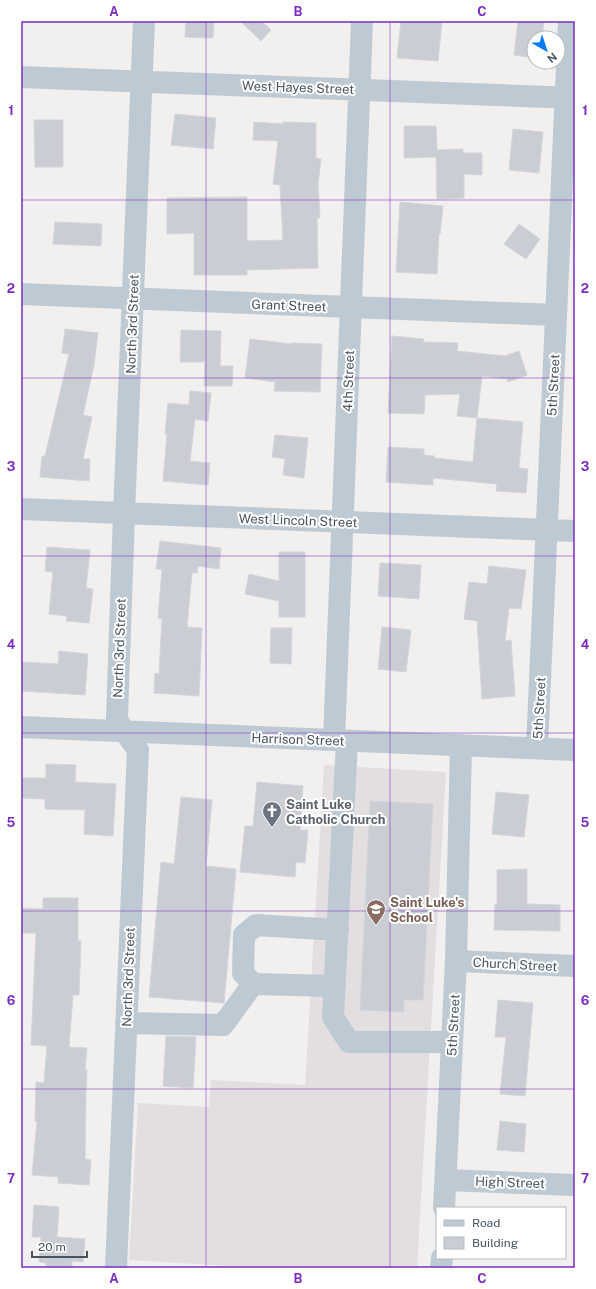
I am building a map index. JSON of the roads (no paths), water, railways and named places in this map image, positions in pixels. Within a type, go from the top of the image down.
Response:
[{"type":"street","name":"North 3rd Street","points":[[116,1268],[138,750],[118,722],[117,717],[144,21]]},
{"type":"street","name":"4th Street","points":[[362,21],[342,522],[338,930],[333,1017],[349,1042],[452,1042]]},
{"type":"street","name":"5th Street","points":[[537,748],[556,315],[570,98],[569,21]]},
{"type":"street","name":"West Hayes Street","points":[[21,77],[570,98]]},
{"type":"street","name":"Grant Street","points":[[21,294],[556,315]]},
{"type":"street","name":"West Lincoln Street","points":[[21,509],[575,531]]},
{"type":"street","name":"Harrison Street","points":[[21,727],[575,750]]},
{"type":"street","name":"5th Street","points":[[444,1207],[456,961],[461,745]]},
{"type":"street","points":[[335,986],[253,984],[243,973],[244,935],[256,925],[338,930]]},
{"type":"street","name":"Church Street","points":[[456,961],[575,966]]},
{"type":"street","points":[[126,1023],[223,1025],[253,984]]},
{"type":"street","name":"High Street","points":[[446,1180],[575,1185]]},
{"type":"place","name":"Saint Luke Catholic Church","points":[[272,828]]},
{"type":"place","name":"Saint Luke's School","points":[[376,926]]}]
